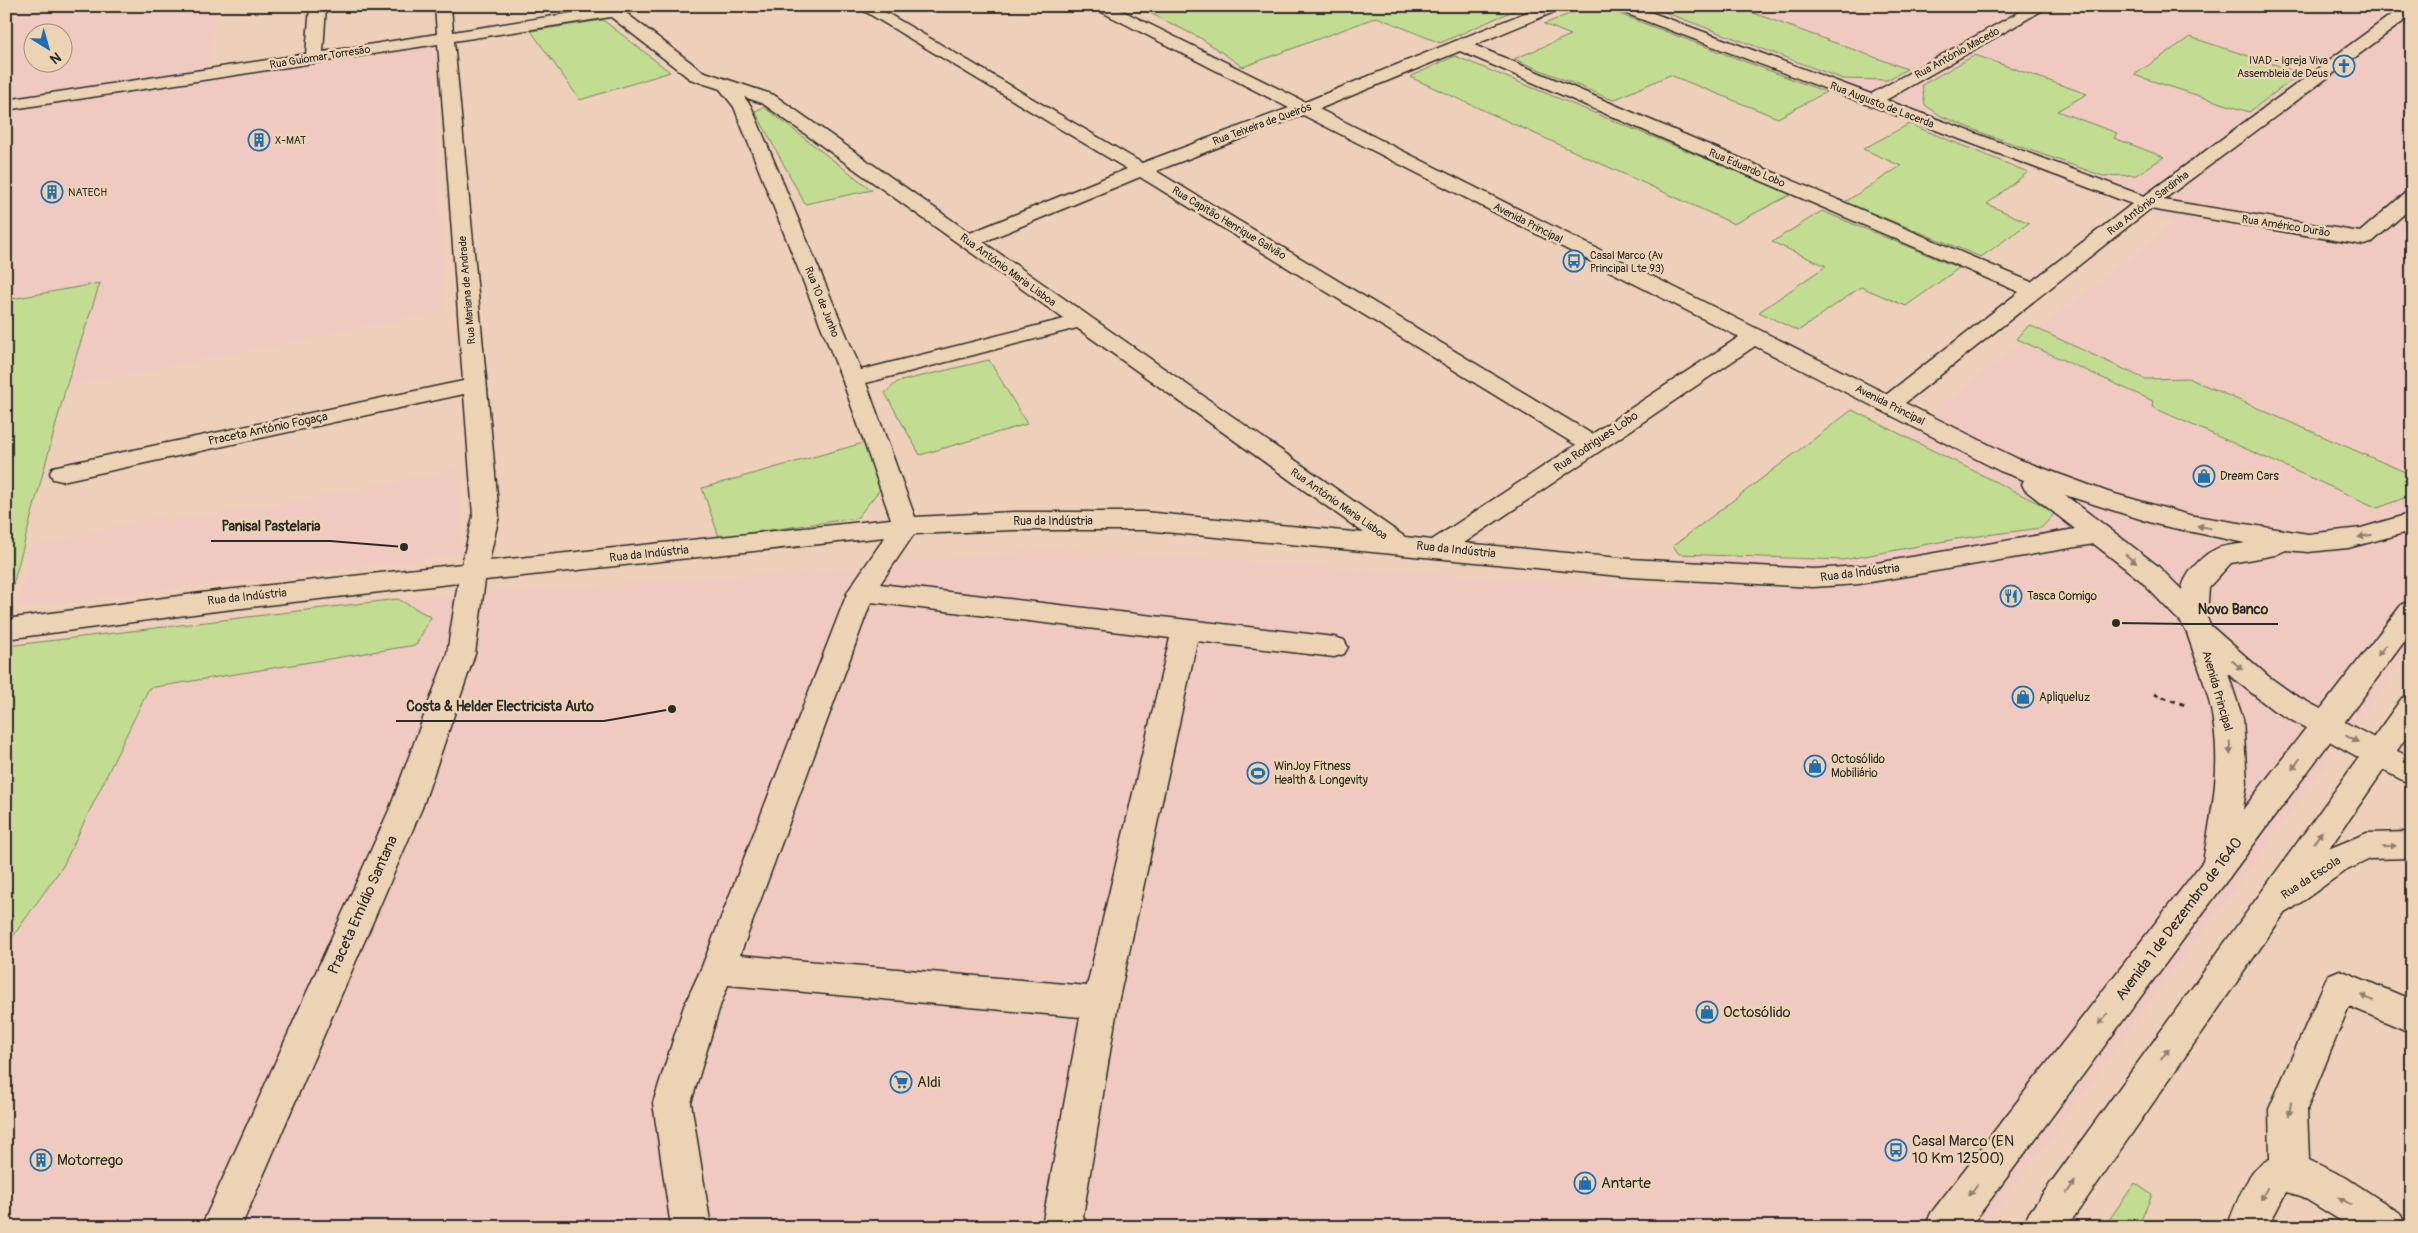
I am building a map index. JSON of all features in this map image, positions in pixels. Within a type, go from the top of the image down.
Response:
[{"type":"street","points":[[314,58],[318,6]]},
{"type":"street","name":"Rua Mariana de Andrade","points":[[442,6],[486,516],[474,572]]},
{"type":"street","name":"Rua Guiomar Torresão","points":[[6,105],[614,12],[634,6]]},
{"type":"street","name":"Rua Capitão Henrique Galvão","points":[[864,6],[1141,170],[1592,444]]},
{"type":"street","name":"Avenida Principal","points":[[1101,6],[2009,465],[2092,497],[2166,520],[2228,532],[2306,543]]},
{"type":"street","name":"Rua Teixeira de Queirós","points":[[968,241],[1278,116],[1304,109],[1556,6]]},
{"type":"street","name":"Rua Augusto de Lacerda","points":[[1619,6],[2146,203]]},
{"type":"street","name":"Rua António Macedo","points":[[1872,101],[2042,6]]},
{"type":"street","name":"Rua António Sardinha","points":[[1889,404],[2146,203],[2412,7]]},
{"type":"street","name":"Rua António Maria Lisboa","points":[[614,12],[696,75],[768,99],[1396,544]]},
{"type":"street","name":"Rua Eduardo Lobo","points":[[1460,46],[2034,291]]},
{"type":"street","name":"Rua 10 de Junho","points":[[726,84],[742,106],[853,379],[906,526]]},
{"type":"street","name":"Rua Américo Durão","points":[[2146,203],[2364,239],[2412,197]]},
{"type":"street","points":[[853,379],[1080,321]]},
{"type":"street","name":"Rua Rodrigues Lobo","points":[[1438,548],[1755,336]]},
{"type":"street","name":"Praceta António Fogaça","points":[[62,473],[475,385]]},
{"type":"street","name":"Avenida Principal","points":[[2009,465],[2149,573],[2197,626],[2258,684],[2283,702],[2378,754]]},
{"type":"street","name":"Rua da Indústria","points":[[6,629],[216,601],[474,572],[906,526],[1013,521],[1144,521],[1630,568],[1813,578],[1859,575],[2099,534]]},
{"type":"street","name":"Avenida Principal","points":[[2218,868],[2232,783],[2230,736],[2228,719],[2197,626],[2196,585],[2209,568],[2224,556],[2255,549],[2340,541],[2376,534],[2412,522]]},
{"type":"street","points":[[692,1227],[672,1103],[702,1006],[718,969],[861,591],[906,526]]},
{"type":"street","name":"Praceta Emídio Santana","points":[[221,1227],[406,808],[461,654],[474,572]]},
{"type":"street","points":[[861,591],[1334,646]]},
{"type":"street","name":"Avenida 1 de Dezembro de 1640","points":[[1945,1227],[2412,611]]},
{"type":"street","points":[[1068,1227],[1063,1220],[1100,1003],[1186,630]]},
{"type":"street","points":[[2042,1227],[2412,706]]},
{"type":"street","points":[[2378,754],[2412,773]]},
{"type":"street","name":"Rua da Escola","points":[[2270,906],[2332,862],[2367,846],[2412,845]]},
{"type":"street","points":[[718,969],[1100,1003]]},
{"type":"street","points":[[2290,1173],[2288,1109],[2340,986],[2412,1017]]},
{"type":"street","points":[[2247,1227],[2272,1178],[2284,1173],[2305,1176],[2386,1227]]},
{"type":"shaded area","points":[[6,6],[218,6],[205,79],[434,43],[444,311],[66,387],[6,611]]},
{"type":"shaded area","points":[[1605,6],[2412,6],[2412,649],[1985,1227],[6,1227],[6,946],[63,866],[175,626],[398,599],[831,569],[1057,549],[1677,590],[1679,554],[1843,560],[1956,539],[2041,528],[2056,512],[1903,436],[2174,223]]},
{"type":"shaded area","points":[[458,469],[463,554],[17,608],[31,547],[165,515],[167,521],[281,504]]},
{"type":"green space","points":[[1136,6],[1524,6],[1440,43],[1377,17],[1243,67],[1202,39]]},
{"type":"green space","points":[[1589,6],[1598,6],[1826,92],[1778,118],[1670,75],[1613,100],[1514,59],[1571,35],[1544,24]]},
{"type":"green space","points":[[1648,6],[1734,6],[1907,69],[1887,80],[1843,79]]},
{"type":"green space","points":[[603,20],[670,72],[580,100],[531,31]]},
{"type":"green space","points":[[2190,37],[2301,73],[2249,112],[2134,75]]},
{"type":"green space","points":[[1975,55],[2087,94],[2057,111],[2117,133],[2114,138],[2164,157],[2136,175],[2103,176],[1985,134],[1941,116],[1925,105],[1922,85]]},
{"type":"green space","points":[[1455,56],[1792,194],[1734,224],[1410,77]]},
{"type":"green space","points":[[764,107],[872,190],[805,204],[755,111]]},
{"type":"green space","points":[[1909,124],[2028,172],[1987,204],[2029,223],[1981,257],[1845,202],[1901,166],[1863,149]]},
{"type":"green space","points":[[1822,211],[1959,268],[1906,306],[1861,287],[1798,331],[1759,312],[1826,266],[1772,242]]},
{"type":"green space","points":[[100,283],[66,387],[6,611],[6,300]]},
{"type":"green space","points":[[2029,325],[2145,379],[2188,378],[2412,475],[2412,495],[2378,508],[2152,407],[2153,401],[2017,339]]},
{"type":"green space","points":[[989,360],[1027,424],[920,455],[885,393],[897,382]]},
{"type":"green space","points":[[1852,410],[2056,512],[2041,528],[1956,539],[1843,560],[1679,554],[1673,546]]},
{"type":"green space","points":[[867,442],[881,488],[857,518],[719,537],[702,488]]},
{"type":"green space","points":[[398,599],[431,617],[416,645],[149,688],[63,866],[6,946],[6,646]]},
{"type":"green space","points":[[2135,1183],[2152,1195],[2138,1227],[2104,1227]]},
{"type":"place","name":"IVAD - Igreja Viva Assembleia de Deus","points":[[2344,66]]},
{"type":"place","name":"X-MAT","points":[[259,140]]},
{"type":"place","name":"NATECH","points":[[52,192]]},
{"type":"place","name":"Casal Marco (Av Principal Lte 93)","points":[[1574,261]]},
{"type":"place","name":"Dream Cars","points":[[2204,476]]},
{"type":"place","name":"Panisal Pastelaria","points":[[404,547]]},
{"type":"place","name":"Tasca Comigo","points":[[2011,596]]},
{"type":"place","name":"Novo Banco","points":[[2116,623]]},
{"type":"place","name":"Apliqueluz","points":[[2023,697]]},
{"type":"place","name":"Costa & Helder Electricista Auto","points":[[672,709]]},
{"type":"place","name":"Octosólido Mobiliário","points":[[1815,766]]},
{"type":"place","name":"WinJoy Fitness Health & Longevity","points":[[1258,773]]},
{"type":"place","name":"Octosólido","points":[[1707,1012]]},
{"type":"place","name":"Aldi","points":[[901,1082]]},
{"type":"place","name":"Casal Marco (EN 10 Km 12500)","points":[[1896,1150]]},
{"type":"place","name":"Motorrego","points":[[41,1160]]},
{"type":"place","name":"Antarte","points":[[1585,1183]]}]
